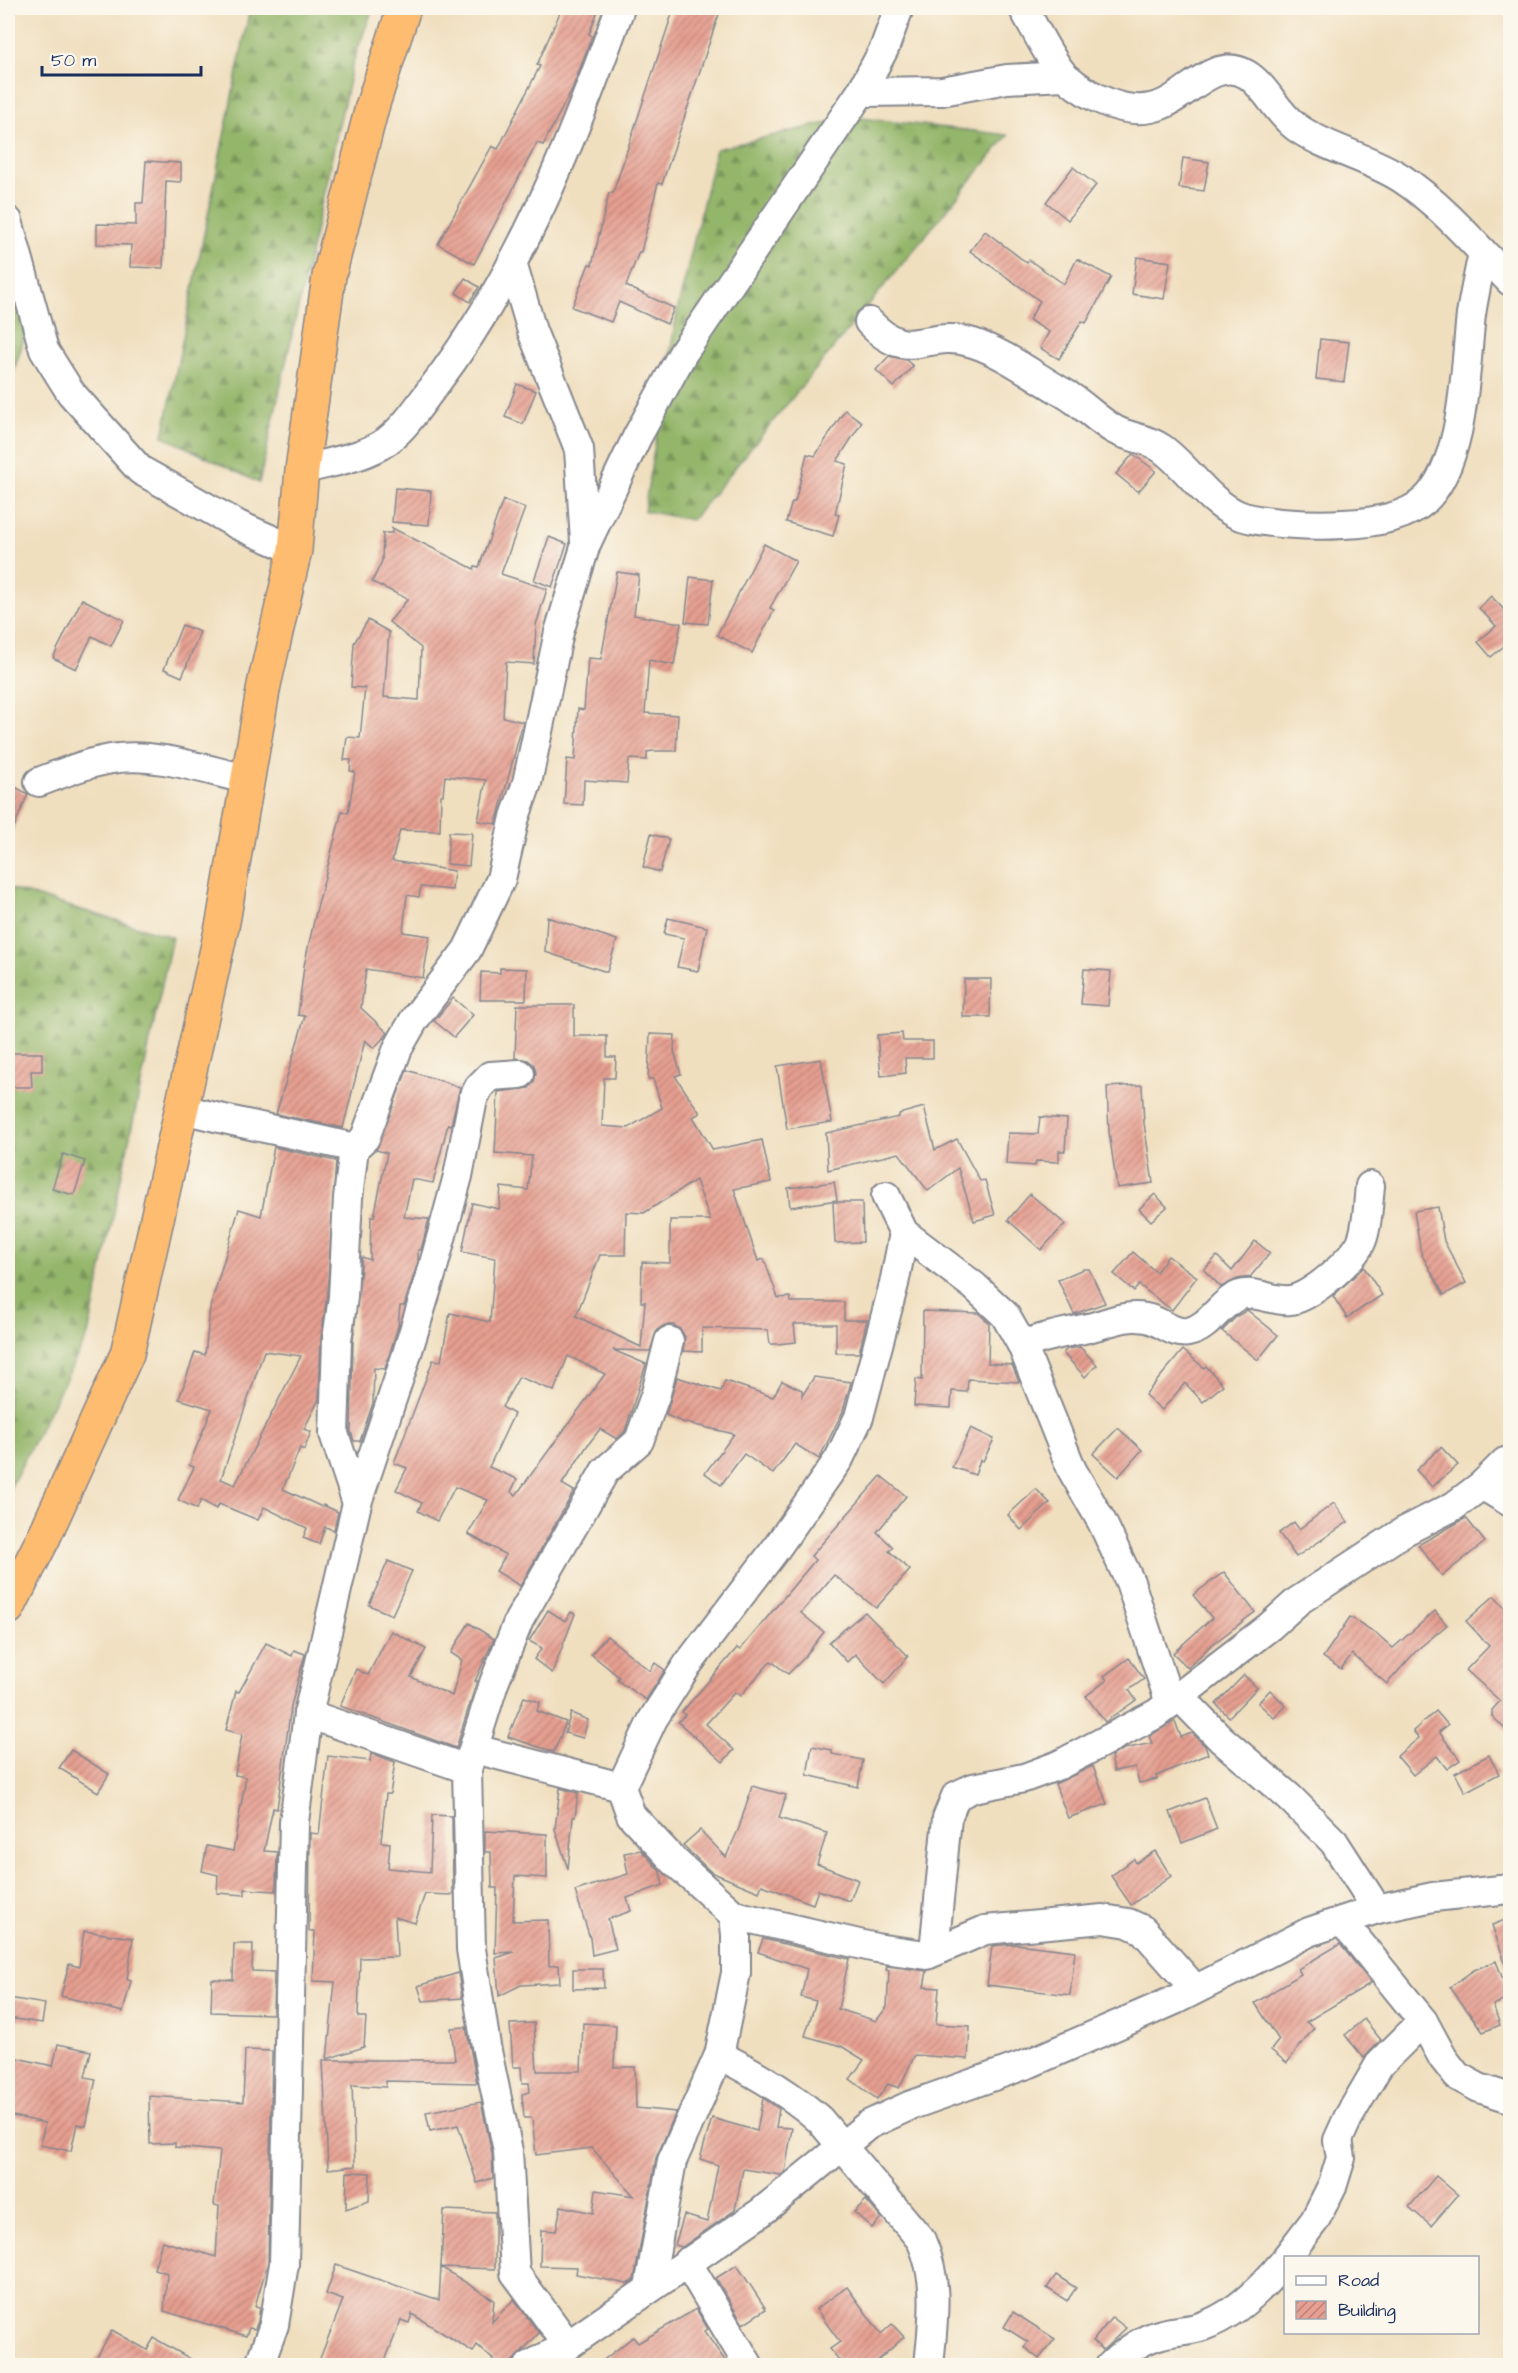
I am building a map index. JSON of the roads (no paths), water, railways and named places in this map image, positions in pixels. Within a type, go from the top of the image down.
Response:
[{"type":"highway","points":[[8,1608],[43,1539],[127,1354],[223,922],[264,685],[295,550],[302,470],[329,276],[372,107],[404,8]]},
{"type":"street","points":[[302,470],[368,452],[388,441],[409,419],[461,351],[550,191],[620,8]]},
{"type":"street","points":[[357,1503],[334,1434],[337,1340],[343,1297],[348,1198],[354,1148],[365,1138],[399,1048],[414,1020],[467,950],[501,879],[515,817],[527,783],[559,632],[586,544],[637,437],[683,353],[861,92],[884,49],[899,8]]},
{"type":"street","points":[[1023,8],[1064,76],[1103,102],[1136,110],[1162,105],[1207,76],[1235,70],[1247,74],[1260,87],[1277,111],[1295,126],[1314,138],[1332,144],[1402,179],[1510,280]]},
{"type":"street","points":[[861,92],[942,91],[1007,80],[1064,76]]},
{"type":"street","points":[[8,221],[44,350],[71,393],[140,470],[238,525],[295,550]]},
{"type":"street","points":[[869,322],[883,336],[897,344],[915,344],[954,337],[976,344],[1074,398],[1114,430],[1161,447],[1213,497],[1236,514],[1257,519],[1324,526],[1364,523],[1395,516],[1423,502],[1433,490],[1446,466],[1456,436],[1472,314],[1483,253]]},
{"type":"street","points":[[512,263],[532,331],[579,449],[586,544]]},
{"type":"street","points":[[39,782],[77,767],[120,758],[174,761],[193,768],[247,779]]},
{"type":"street","points":[[259,2366],[274,2325],[284,2264],[294,1822],[308,1714],[357,1503],[431,1275],[458,1176],[473,1099],[490,1076],[520,1074]]},
{"type":"street","points":[[183,1109],[255,1128],[297,1134],[354,1148]]},
{"type":"street","points":[[1022,1346],[1045,1335],[1094,1326],[1120,1317],[1149,1318],[1185,1333],[1196,1330],[1229,1301],[1241,1295],[1256,1294],[1282,1300],[1302,1297],[1355,1251],[1362,1240],[1370,1186]]},
{"type":"street","points":[[886,1196],[904,1233],[982,1293],[1005,1315],[1022,1346],[1072,1470],[1102,1522],[1130,1582],[1175,1699],[1290,1798],[1334,1842],[1377,1909]]},
{"type":"street","points":[[904,1233],[894,1284],[859,1417],[839,1459],[775,1550],[688,1664],[653,1719],[621,1787],[631,1815],[674,1860],[734,1915],[876,1948],[927,1955],[984,1930],[1103,1919],[1128,1923],[1143,1930],[1196,1989]]},
{"type":"street","points":[[568,2345],[515,2273],[508,2151],[486,2046],[471,1949],[471,1759],[494,1683],[519,1620],[605,1471],[639,1441],[656,1393],[669,1341]]},
{"type":"street","points":[[934,1952],[946,1818],[956,1796],[973,1788],[1024,1778],[1059,1765],[1118,1731],[1156,1714],[1269,1627],[1298,1601],[1403,1532],[1454,1506],[1482,1485],[1505,1462],[1510,1461]]},
{"type":"street","points":[[1482,1485],[1510,1502]]},
{"type":"street","points":[[308,1714],[471,1759],[621,1787]]},
{"type":"street","points":[[528,2366],[568,2345],[649,2287],[760,2213],[868,2125],[909,2106],[1030,2062],[1196,1989],[1309,1932],[1377,1909],[1433,1897],[1510,1888]]},
{"type":"street","points":[[649,2287],[672,2161],[719,2055],[736,1973],[734,1915]]},
{"type":"street","points":[[1342,1921],[1423,2021],[1443,2058],[1457,2076],[1479,2088],[1510,2098]]},
{"type":"street","points":[[1288,2256],[1315,2220],[1333,2184],[1341,2158],[1338,2140],[1348,2118],[1379,2065],[1423,2021]]},
{"type":"street","points":[[719,2055],[754,2073],[801,2103],[820,2120],[921,2240],[931,2261],[934,2304],[929,2366]]},
{"type":"street","points":[[1110,2366],[1133,2347],[1159,2334],[1203,2326],[1245,2302],[1284,2260]]},
{"type":"street","points":[[687,2262],[749,2366]]}]
